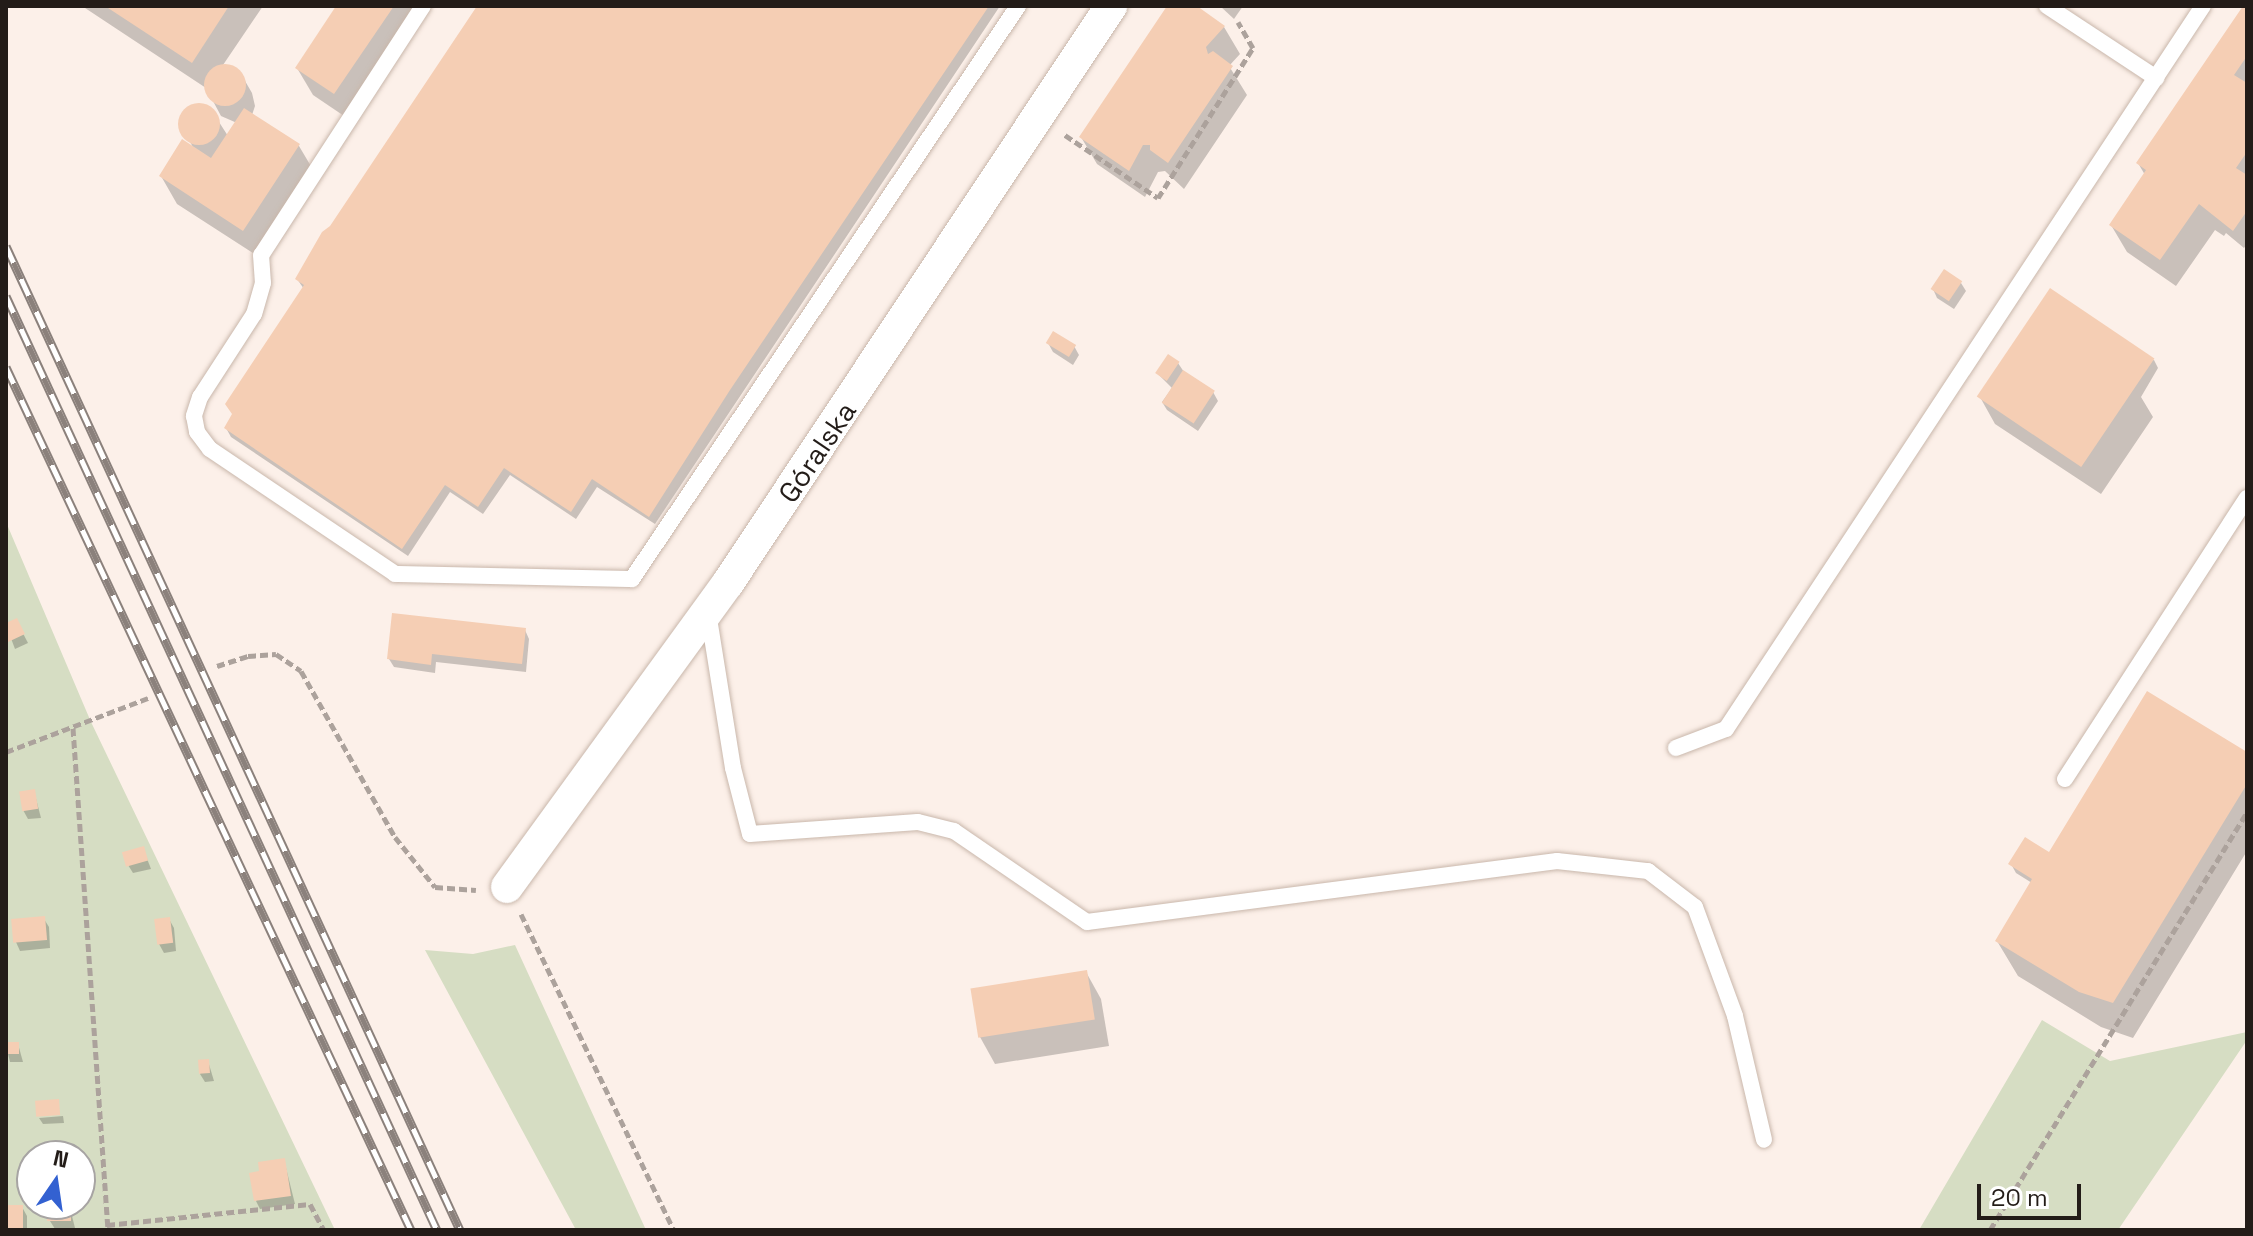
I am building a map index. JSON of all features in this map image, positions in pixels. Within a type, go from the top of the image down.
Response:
[{"type":"street","name":"Góralska","points":[[507,887],[708,610],[839,420],[1111,6]]},
{"type":"lane","points":[[423,6],[261,255],[263,283],[254,314],[200,397],[194,416],[197,432],[210,449],[395,574],[632,579],[1018,6]]},
{"type":"lane","points":[[2047,6],[2156,78]]},
{"type":"lane","points":[[1676,748],[1726,729],[2203,6]]},
{"type":"lane","points":[[2065,779],[2247,498]]},
{"type":"lane","points":[[708,610],[733,768],[750,834],[918,822],[954,831],[1087,922],[1557,861],[1648,871],[1695,907],[1735,1016],[1764,1140]]},
{"type":"path","points":[[1064,134],[1158,198],[1253,48],[1238,22]]},
{"type":"path","points":[[217,666],[248,656],[276,654],[301,671],[395,837],[435,887],[478,890],[507,887],[674,1230]]},
{"type":"path","points":[[6,752],[148,698]]},
{"type":"path","points":[[73,728],[108,1228],[310,1204],[324,1230]]},
{"type":"path","points":[[1990,1230],[2247,813]]},
{"type":"green space","points":[[6,522],[91,722],[335,1230],[6,1230]]},
{"type":"green space","points":[[515,945],[646,1230],[576,1230],[425,950],[473,954]]},
{"type":"green space","points":[[2042,1020],[2110,1061],[2247,1032],[2247,1040],[2118,1230],[1919,1230]]},
{"type":"building","points":[[105,6],[229,6],[192,63]]},
{"type":"building","points":[[336,6],[394,6],[334,94],[295,68]]},
{"type":"building","points":[[477,6],[989,6],[730,390],[649,517],[592,479],[571,512],[504,468],[478,507],[445,485],[402,549],[224,428],[232,414],[225,404],[304,285],[295,279],[322,232],[330,226]]},
{"type":"building","points":[[1167,6],[1197,6],[1225,26],[1206,47],[1208,54],[1213,51],[1233,66],[1168,163],[1150,150],[1150,145],[1143,145],[1129,171],[1079,137]]},
{"type":"building","points":[[2243,6],[2247,6],[2247,56],[2234,75],[2247,83],[2247,152],[2236,168],[2247,175],[2247,211],[2233,231],[2199,204],[2160,260],[2109,225],[2146,170],[2136,163]]},
{"type":"building","points":[[225,64],[240,70],[246,85],[240,100],[225,106],[210,100],[204,85],[210,70]]},
{"type":"building","points":[[199,103],[214,109],[220,124],[214,139],[199,145],[184,139],[178,124],[184,109]]},
{"type":"building","points":[[244,108],[300,144],[243,231],[159,176],[182,139],[211,158]]},
{"type":"building","points":[[1944,269],[1962,281],[1949,301],[1931,289]]},
{"type":"building","points":[[2050,288],[2154,358],[2081,467],[1977,397]]},
{"type":"building","points":[[1053,331],[1076,345],[1069,357],[1046,343]]},
{"type":"building","points":[[1168,354],[1180,362],[1167,381],[1155,373]]},
{"type":"building","points":[[1183,370],[1215,391],[1194,423],[1162,403]]},
{"type":"building","points":[[392,613],[526,628],[522,664],[432,654],[431,665],[387,659]]},
{"type":"building","points":[[17,618],[25,634],[8,642],[6,623]]},
{"type":"building","points":[[2147,691],[2247,752],[2247,784],[2113,1003],[2079,992],[1995,941],[2032,879],[2008,864],[2025,837],[2049,852]]},
{"type":"building","points":[[35,789],[38,809],[22,811],[19,792]]},
{"type":"building","points":[[144,846],[148,860],[126,867],[122,852]]},
{"type":"building","points":[[45,916],[47,940],[13,943],[11,919]]},
{"type":"building","points":[[170,917],[173,943],[157,945],[154,919]]},
{"type":"building","points":[[1087,970],[1095,1019],[978,1038],[970,988]]},
{"type":"building","points":[[6,1042],[19,1042],[19,1054],[6,1054]]},
{"type":"building","points":[[209,1059],[210,1073],[199,1074],[198,1060]]},
{"type":"building","points":[[59,1099],[60,1115],[36,1117],[35,1101]]},
{"type":"building","points":[[285,1158],[291,1196],[254,1201],[249,1173],[259,1171],[258,1162]]},
{"type":"building","points":[[6,1205],[16,1205],[16,1220],[23,1220],[23,1230],[6,1230]]},
{"type":"railway","points":[[6,246],[460,1230]]},
{"type":"railway","points":[[6,296],[437,1230]]},
{"type":"railway","points":[[6,367],[411,1230]]}]
